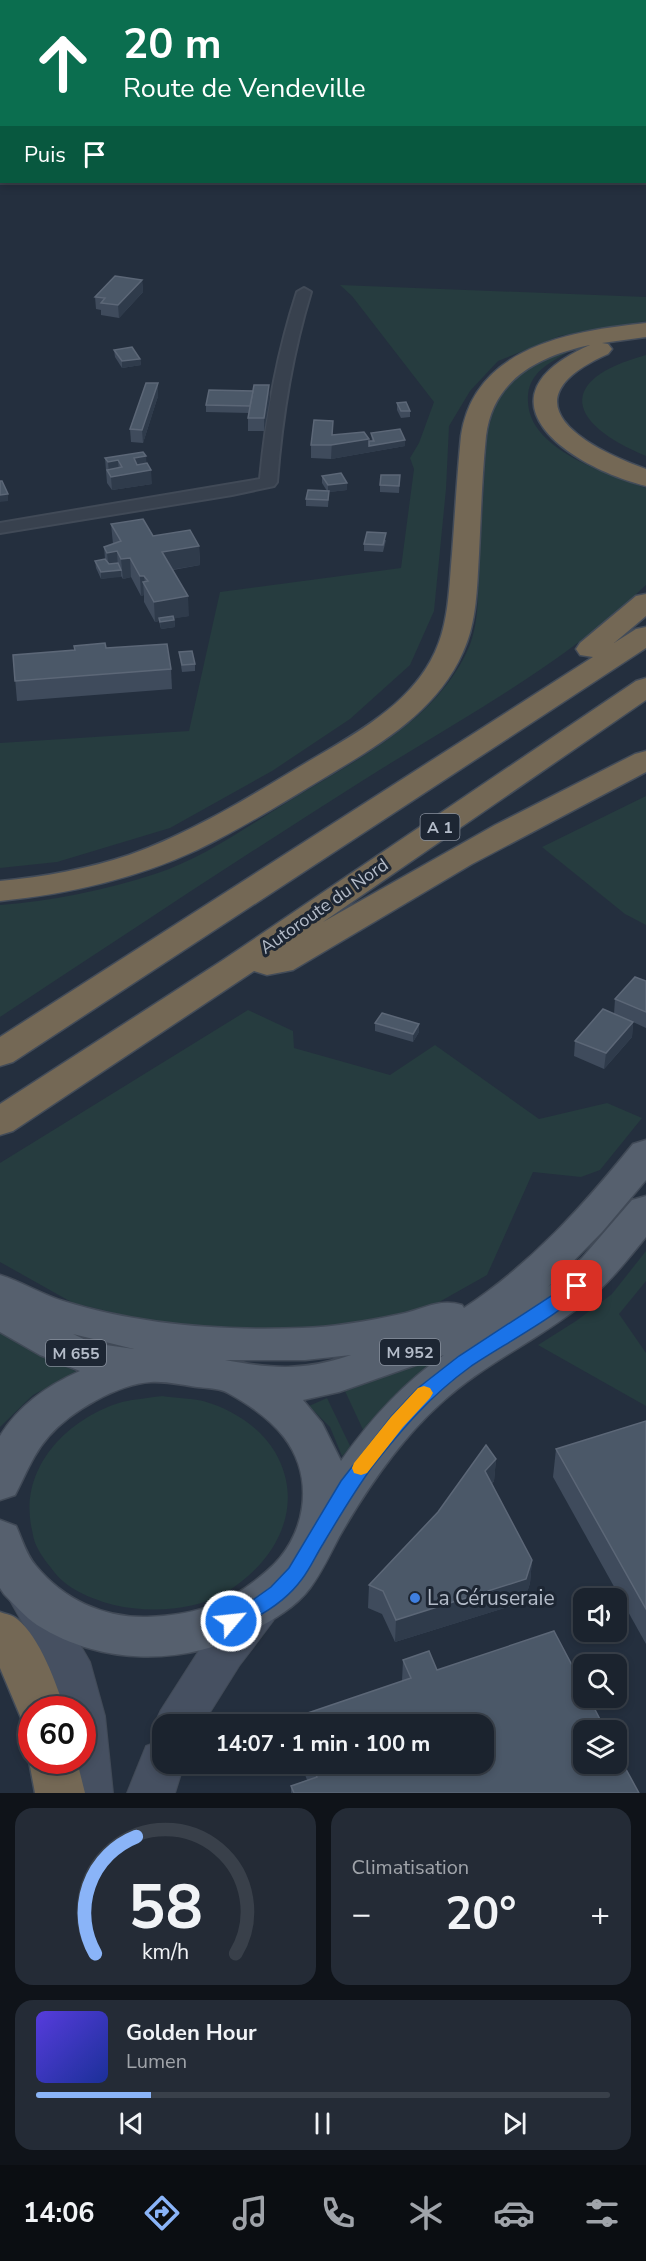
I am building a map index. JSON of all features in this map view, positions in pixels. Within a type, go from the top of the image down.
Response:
[{"type":"highway","points":[[0,891],[46,885],[102,873],[176,848],[255,807],[368,738],[397,717],[420,696],[437,675],[449,653],[458,628],[464,586],[474,431],[482,405],[489,392],[510,369],[538,354],[582,340],[646,330]]},
{"type":"highway","points":[[646,338],[599,349],[572,362],[552,380],[545,394],[544,404],[552,423],[575,446],[601,461],[646,478]]},
{"type":"highway","points":[[646,347],[603,360],[582,372],[569,388],[566,406],[574,426],[586,438],[613,453],[646,466]]},
{"type":"highway","points":[[549,696],[549,678],[608,635],[646,602]]},
{"type":"highway","points":[[0,1054],[646,635]]},
{"type":"highway","name":"Autoroute du Nord","points":[[0,1122],[235,968],[646,687]]},
{"type":"highway","points":[[235,968],[281,962],[365,910],[549,809],[646,760]]},
{"type":"highway","points":[[549,809],[582,804],[646,776]]},
{"type":"highway","points":[[0,1632],[13,1645],[28,1672],[36,1696]]},
{"type":"highway","points":[[56,1774],[60,1793]]},
{"type":"main road","name":"M 952","points":[[232,1378],[289,1385],[316,1382],[403,1354],[439,1340],[477,1320],[561,1251],[592,1220],[646,1153]]},
{"type":"main road","name":"M 952","points":[[319,1532],[368,1458],[424,1393],[490,1344],[561,1299],[592,1272],[646,1210]]},
{"type":"main road","points":[[0,1290],[57,1315],[133,1332],[266,1346],[317,1344],[415,1327],[455,1313],[509,1286],[561,1251]]},
{"type":"main road","name":"M 655","points":[[0,1312],[70,1351],[117,1364],[160,1368]]},
{"type":"main road","points":[[0,1482],[13,1449],[27,1430],[64,1398],[110,1377],[160,1368],[209,1372],[232,1378],[273,1399],[304,1430],[315,1448],[322,1468],[325,1489],[324,1510],[319,1532],[310,1553],[296,1573],[278,1592],[257,1608],[203,1632],[173,1637],[143,1638],[114,1634],[86,1626],[61,1615],[38,1599],[21,1581]]},
{"type":"main road","points":[[0,1539],[8,1560],[68,1662],[77,1696]]},
{"type":"main road","points":[[184,1714],[223,1652],[257,1608]]},
{"type":"main road","points":[[87,1774],[89,1793]]},
{"type":"main road","points":[[151,1793],[158,1774]]},
{"type":"street","points":[[0,528],[268,482],[273,423],[280,382],[292,325],[304,292]]},
{"type":"green space","points":[[340,285],[646,297],[646,321],[560,336],[498,361],[470,391],[449,426],[446,489],[434,611],[410,665],[350,719],[272,771],[170,828],[57,862],[0,868],[0,743],[189,731],[220,592],[401,568],[414,469],[410,458],[419,443],[434,402],[352,296]]},
{"type":"green space","points":[[568,352],[539,371],[530,384],[528,402],[532,419],[542,434],[556,447],[574,458],[612,476],[646,488],[646,585],[581,641],[545,666],[271,839],[0,1017],[0,905],[59,898],[98,890],[155,874],[190,860],[365,755],[414,719],[436,698],[454,674],[469,647],[475,628],[487,435],[491,418],[504,390],[513,380],[536,363]]},
{"type":"green space","points":[[646,355],[646,456],[600,430],[587,417],[582,403],[585,390],[596,377],[616,365]]},
{"type":"green space","points":[[646,796],[646,925],[625,914],[542,847]]},
{"type":"green space","points":[[248,1010],[293,1031],[294,1048],[390,1075],[435,1045],[539,1119],[607,1103],[642,1118],[600,1170],[581,1177],[533,1172],[487,1275],[425,1310],[310,1333],[165,1325],[73,1303],[0,1262],[0,1163]]},
{"type":"green space","points":[[646,1251],[646,1281],[619,1314],[646,1353],[646,1406],[538,1345],[576,1321],[612,1294]]},
{"type":"green space","points":[[0,1332],[77,1372],[33,1395],[0,1427]]},
{"type":"green space","points":[[453,1351],[365,1434],[345,1391],[394,1370]]},
{"type":"green space","points":[[162,1396],[214,1404],[235,1414],[262,1435],[275,1452],[284,1473],[288,1493],[286,1513],[281,1532],[271,1550],[243,1581],[225,1593],[185,1607],[127,1608],[90,1597],[74,1589],[55,1573],[35,1543],[30,1508],[32,1487],[40,1467],[51,1450],[65,1434],[82,1421],[122,1402]]},
{"type":"green space","points":[[327,1398],[351,1448],[342,1456],[330,1427],[309,1406]]},
{"type":"building","points":[[115,276],[142,280],[118,305],[101,303],[105,298],[95,297]]},
{"type":"building","points":[[132,347],[140,359],[122,361],[114,350]]},
{"type":"building","points":[[146,383],[158,383],[142,430],[130,429]]},
{"type":"building","points":[[254,385],[269,385],[264,418],[248,418]]},
{"type":"building","points":[[209,390],[253,391],[250,406],[206,405]]},
{"type":"building","points":[[406,402],[410,411],[401,411],[397,403]]},
{"type":"building","points":[[314,420],[333,421],[332,435],[364,432],[369,439],[331,445],[311,445]]},
{"type":"building","points":[[400,429],[405,440],[369,446],[369,441],[374,441],[371,433]]},
{"type":"building","points":[[143,452],[146,456],[134,458],[137,465],[147,463],[151,470],[111,477],[107,470],[122,467],[118,460],[108,462],[105,458]]},
{"type":"building","points":[[341,473],[347,483],[328,485],[322,476]]},
{"type":"building","points":[[381,475],[400,475],[399,486],[380,485]]},
{"type":"building","points":[[0,481],[2,481],[8,494],[0,495]]},
{"type":"building","points":[[308,490],[329,491],[328,500],[306,499]]},
{"type":"building","points":[[143,519],[153,536],[190,530],[199,546],[162,552],[188,596],[154,602],[143,582],[148,581],[144,576],[140,576],[130,558],[121,559],[117,551],[107,553],[104,547],[121,541],[111,524]]},
{"type":"building","points":[[367,532],[386,533],[383,545],[364,544]]},
{"type":"building","points":[[105,559],[109,564],[118,563],[121,570],[101,572],[95,561]]},
{"type":"building","points":[[173,616],[174,620],[160,622],[159,618]]},
{"type":"building","points":[[105,643],[106,648],[167,644],[171,669],[15,681],[13,655],[75,650],[74,646]]},
{"type":"building","points":[[192,651],[195,664],[182,665],[179,652]]},
{"type":"building","points":[[635,977],[646,981],[646,1012],[615,999]]},
{"type":"building","points":[[603,1009],[633,1022],[606,1053],[575,1041]]},
{"type":"building","points":[[382,1013],[419,1024],[413,1034],[375,1023]]},
{"type":"building","points":[[646,1421],[646,1609],[556,1449]]},
{"type":"building","points":[[486,1445],[496,1459],[485,1471],[532,1560],[526,1579],[396,1620],[383,1591],[369,1585],[438,1512]]},
{"type":"building","points":[[554,1631],[573,1667],[573,1708],[594,1708],[600,1720],[573,1720],[573,1774],[627,1774],[627,1771],[639,1793],[294,1793],[291,1786],[317,1777],[316,1774],[494,1774],[494,1714],[305,1714],[411,1678],[403,1660],[429,1651],[437,1670]]},
{"type":"slow traffic","points":[[361,1468],[397,1422],[424,1393]]},
{"type":"place","name":"La Céruseraie","points":[[415,1598]]},
{"type":"route","points":[[231,1621],[257,1608],[278,1592],[296,1573],[348,1486],[397,1422],[424,1393],[465,1361],[561,1299],[577,1286]]}]
